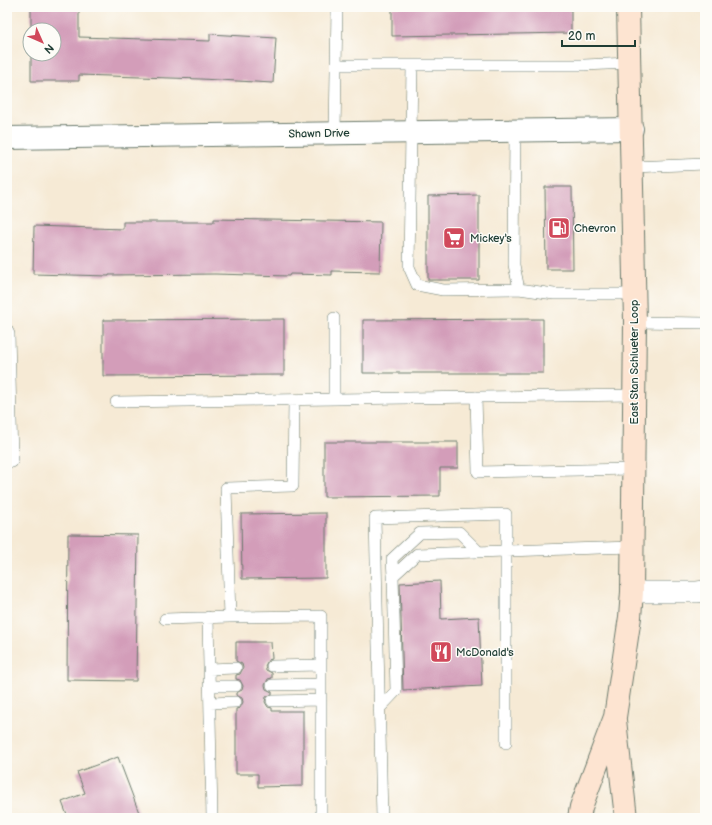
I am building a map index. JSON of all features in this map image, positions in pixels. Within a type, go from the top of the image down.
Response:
[{"type":"main road","name":"East Stan Schlueter Loop","points":[[579,818],[581,807],[615,717],[630,617],[632,592],[635,294],[628,7]]},
{"type":"main road","name":"East Stan Schlueter Loop","points":[[615,717],[627,818]]},
{"type":"street","name":"Shawn Drive","points":[[7,138],[632,129]]},
{"type":"street","points":[[632,592],[705,591]]},
{"type":"lane","points":[[335,133],[337,7]]},
{"type":"lane","points":[[336,65],[584,66],[630,63]]},
{"type":"lane","points":[[412,66],[409,267],[416,285],[443,290],[519,289],[554,294],[635,294]]},
{"type":"lane","points":[[515,131],[514,265],[519,289]]},
{"type":"lane","points":[[633,167],[705,164]]},
{"type":"lane","points":[[334,318],[334,399]]},
{"type":"lane","points":[[635,322],[705,323]]},
{"type":"lane","points":[[7,330],[9,334],[8,351],[12,462]]},
{"type":"lane","points":[[116,402],[634,395]]},
{"type":"lane","points":[[476,397],[478,472],[633,469]]},
{"type":"lane","points":[[230,617],[226,488],[293,486],[294,400]]},
{"type":"lane","points":[[382,818],[375,518],[506,514],[506,743]]},
{"type":"lane","points":[[379,709],[396,691],[392,559],[420,533],[460,532],[478,551]]},
{"type":"lane","points":[[392,576],[418,554],[632,547]]},
{"type":"lane","points":[[165,619],[321,616],[321,818]]},
{"type":"lane","points":[[208,618],[212,818]]},
{"type":"lane","points":[[272,666],[321,665]]},
{"type":"lane","points":[[209,669],[236,668]]},
{"type":"lane","points":[[272,685],[321,684]]},
{"type":"lane","points":[[210,686],[236,686]]},
{"type":"lane","points":[[272,701],[321,700]]},
{"type":"lane","points":[[210,703],[236,702]]},
{"type":"building","points":[[31,7],[79,7],[79,37],[210,41],[210,34],[276,38],[273,83],[79,75],[79,81],[31,81],[31,62],[62,62],[62,22],[31,22]]},
{"type":"building","points":[[392,7],[571,7],[571,33],[392,36]]},
{"type":"building","name":"Chevron","points":[[545,187],[572,187],[573,269],[546,269]]},
{"type":"building","name":"Mickey's","points":[[479,195],[479,280],[428,280],[428,196]]},
{"type":"building","points":[[214,219],[381,222],[380,272],[332,271],[332,275],[290,274],[289,276],[215,274],[109,276],[33,274],[34,226],[123,229],[123,222],[214,222]]},
{"type":"building","points":[[284,319],[284,375],[103,376],[103,320]]},
{"type":"building","points":[[543,319],[543,373],[363,373],[363,320]]},
{"type":"building","points":[[324,442],[458,442],[458,468],[440,468],[440,496],[324,497]]},
{"type":"building","points":[[326,513],[326,578],[242,579],[241,514]]},
{"type":"building","points":[[68,534],[138,535],[136,681],[67,680]]},
{"type":"building","name":"McDonald's","points":[[440,581],[441,619],[479,617],[482,686],[403,690],[400,583]]},
{"type":"building","points":[[236,642],[271,642],[272,659],[268,660],[265,666],[266,670],[272,673],[272,678],[268,679],[265,685],[266,689],[272,692],[272,694],[266,697],[265,702],[268,707],[272,708],[272,711],[303,711],[303,786],[258,787],[258,774],[236,774],[236,709],[240,708],[243,702],[242,698],[236,695],[236,693],[242,690],[243,686],[240,680],[236,679],[236,675],[240,674],[243,668],[242,664],[236,661]]},
{"type":"building","points":[[118,757],[141,818],[68,818],[62,802],[85,793],[77,772]]},
{"type":"place","name":"Chevron","points":[[559,228]]},
{"type":"place","name":"Mickey's","points":[[454,238]]},
{"type":"place","name":"McDonald's","points":[[441,652]]}]
